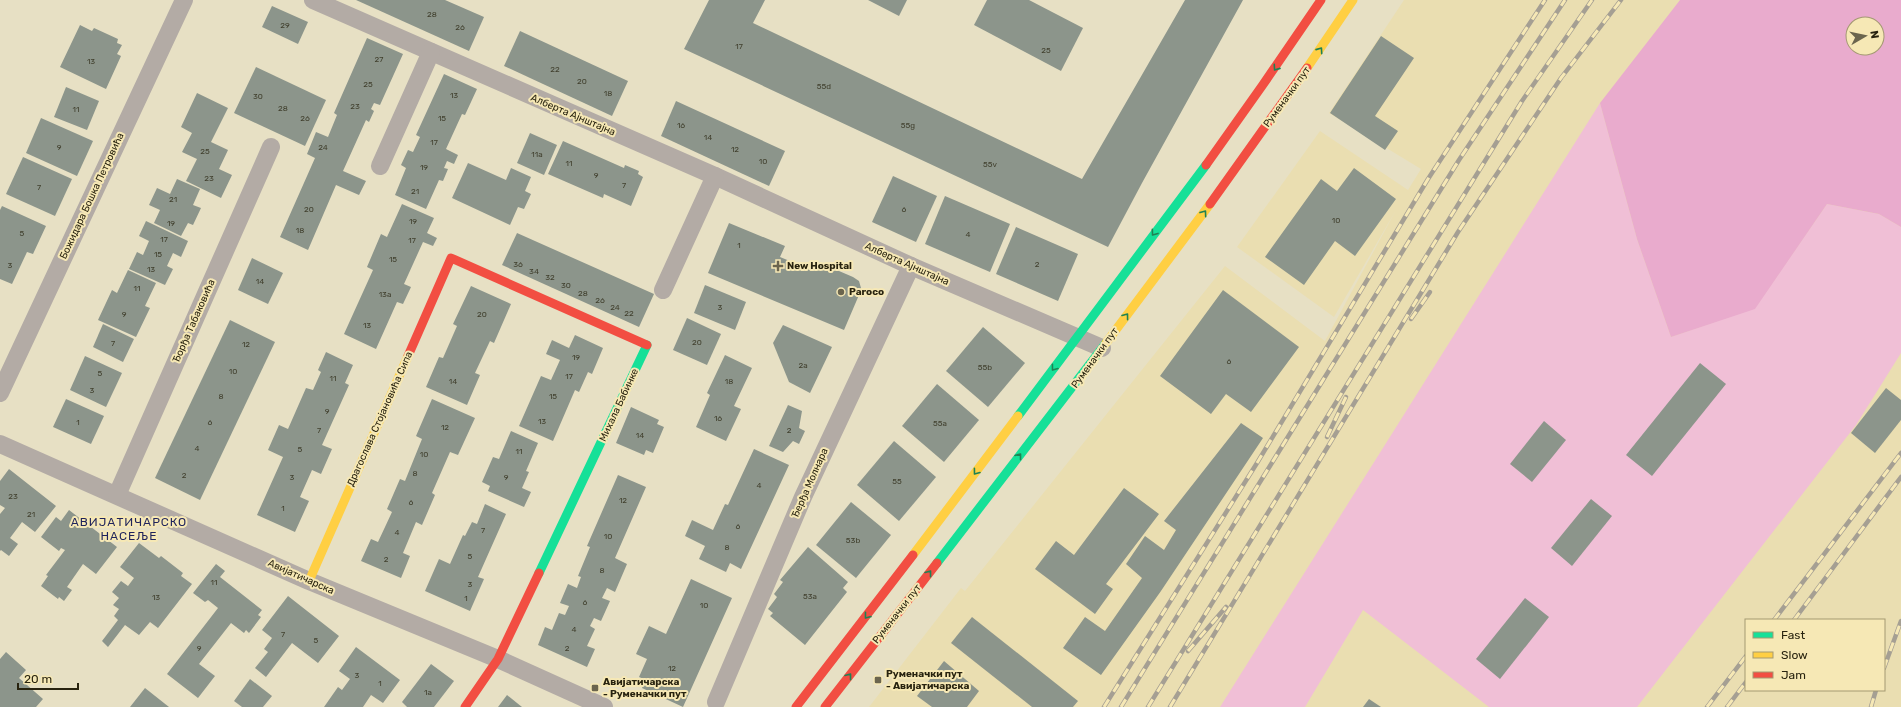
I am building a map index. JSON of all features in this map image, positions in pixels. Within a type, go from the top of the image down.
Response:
[{"type":"main road","points":[[796,707],[891,586],[1278,66],[1321,0]]},
{"type":"main road","name":"Руменачки пут","points":[[825,707],[1073,387],[1190,231],[1324,46],[1353,0]]},
{"type":"main road","name":"Драгослава Стојановића Сипа","points":[[309,581],[451,258]]},
{"type":"main road","name":"Михала Бабинке","points":[[451,258],[648,345],[498,659]]},
{"type":"main road","points":[[465,707],[498,659]]},
{"type":"street","name":"Божидара Бошка Петровића","points":[[0,393],[184,0]]},
{"type":"street","name":"Алберта Ајнштајна","points":[[313,0],[715,176],[911,266],[1102,348]]},
{"type":"street","points":[[380,166],[431,52]]},
{"type":"street","name":"Ђорђа Табаковића","points":[[117,494],[271,147]]},
{"type":"street","points":[[663,290],[715,176]]},
{"type":"street","name":"Ђерђа Молнара","points":[[716,702],[803,497],[911,266]]},
{"type":"street","name":"Авијатичарска","points":[[0,444],[117,494],[309,581],[498,659],[604,707]]},
{"type":"shaded area","points":[[1404,0],[1901,0],[1901,707],[869,707],[961,588],[965,591],[1225,266],[1325,341],[1396,210],[1334,317],[1237,247],[1320,131],[1408,190],[1421,169],[1329,113]]},
{"type":"shaded area","points":[[1680,0],[1901,0],[1901,227],[1879,214],[1827,204],[1755,309],[1671,337],[1637,239],[1600,103]]},
{"type":"shaded area","points":[[1600,103],[1637,239],[1671,337],[1755,308],[1827,204],[1879,214],[1901,227],[1901,353],[1856,425],[1637,707],[1489,707],[1363,610],[1305,707],[1220,707]]},
{"type":"building","points":[[356,0],[445,0],[484,17],[469,51]]},
{"type":"building","points":[[709,0],[765,0],[753,23],[1082,179],[1185,0],[1243,0],[1108,247],[684,49]]},
{"type":"building","points":[[868,0],[907,0],[899,16]]},
{"type":"building","points":[[987,0],[1029,0],[1083,28],[1061,71],[974,25]]},
{"type":"building","points":[[272,6],[308,22],[298,44],[262,27]]},
{"type":"building","points":[[80,25],[92,31],[94,28],[118,39],[117,43],[122,45],[117,54],[121,56],[106,89],[60,67]]},
{"type":"building","points":[[520,31],[628,81],[612,116],[504,66]]},
{"type":"building","points":[[1381,36],[1414,58],[1375,116],[1398,131],[1385,150],[1330,113]]},
{"type":"building","points":[[367,38],[403,54],[380,105],[374,103],[371,109],[374,111],[369,122],[366,120],[343,171],[366,181],[359,195],[336,185],[308,250],[280,237],[315,158],[307,154],[316,132],[328,137],[337,115],[334,113]]},
{"type":"building","points":[[256,67],[326,100],[305,146],[234,113]]},
{"type":"building","points":[[444,74],[477,89],[465,115],[462,114],[446,149],[458,155],[454,164],[447,161],[444,168],[448,169],[443,181],[439,180],[426,209],[395,195],[406,168],[401,165],[408,150],[413,152],[420,137],[416,135]]},
{"type":"building","points":[[66,87],[99,101],[87,130],[54,117]]},
{"type":"building","points":[[197,93],[228,108],[211,142],[228,150],[219,169],[232,175],[221,198],[186,181],[197,159],[182,152],[192,133],[181,127]]},
{"type":"building","points":[[676,101],[785,151],[769,186],[661,136]]},
{"type":"building","points":[[41,118],[93,141],[77,176],[26,153]]},
{"type":"building","points":[[530,133],[557,145],[544,175],[517,163]]},
{"type":"building","points":[[563,141],[624,168],[625,165],[639,171],[638,174],[643,177],[631,206],[604,194],[603,198],[548,174]]},
{"type":"building","points":[[23,157],[72,179],[55,216],[6,194]]},
{"type":"building","points":[[468,163],[506,180],[511,168],[531,177],[525,191],[531,194],[524,209],[518,207],[510,225],[452,198]]},
{"type":"building","points":[[1354,168],[1396,199],[1355,256],[1335,241],[1304,285],[1265,257],[1321,179],[1337,191]]},
{"type":"building","points":[[893,176],[937,196],[916,242],[872,222]]},
{"type":"building","points":[[177,179],[200,189],[193,205],[201,208],[193,225],[188,223],[181,236],[154,223],[160,210],[149,205],[157,188],[170,194]]},
{"type":"building","points":[[945,196],[1010,224],[990,272],[925,244]]},
{"type":"building","points":[[402,204],[434,218],[427,233],[437,238],[433,246],[423,242],[404,284],[411,287],[403,304],[397,302],[376,349],[344,334],[373,270],[367,267],[381,234],[387,237]]},
{"type":"building","points":[[2,206],[46,226],[33,254],[27,252],[12,284],[0,279],[0,210]]},
{"type":"building","points":[[146,221],[188,241],[181,257],[173,253],[167,266],[173,269],[165,285],[129,269],[137,252],[143,255],[149,241],[139,236]]},
{"type":"building","points":[[729,223],[785,246],[780,257],[814,271],[818,262],[859,281],[861,288],[859,295],[844,330],[708,273]]},
{"type":"building","points":[[1016,227],[1078,254],[1058,301],[996,274]]},
{"type":"building","points":[[517,233],[654,294],[639,327],[502,265]]},
{"type":"building","points":[[252,258],[283,273],[268,304],[238,290]]},
{"type":"building","points":[[128,270],[156,283],[145,306],[150,308],[136,337],[98,320],[112,290],[117,293]]},
{"type":"building","points":[[705,285],[746,302],[735,330],[694,313]]},
{"type":"building","points":[[471,286],[511,304],[494,343],[490,341],[475,373],[480,375],[467,405],[426,387],[439,357],[443,358],[457,326],[453,324]]},
{"type":"building","points":[[1223,290],[1299,347],[1251,412],[1226,394],[1211,414],[1160,376]]},
{"type":"building","points":[[687,318],[721,334],[707,365],[673,350]]},
{"type":"building","points":[[230,320],[275,342],[200,500],[155,478]]},
{"type":"building","points":[[103,324],[134,339],[123,362],[93,347]]},
{"type":"building","points":[[783,325],[832,347],[810,393],[789,382],[773,343]]},
{"type":"building","points":[[983,327],[1025,363],[988,407],[946,371]]},
{"type":"building","points":[[575,335],[603,348],[592,374],[588,372],[579,392],[575,390],[553,441],[519,426],[541,376],[551,380],[560,360],[546,354],[552,340],[569,348]]},
{"type":"building","points":[[326,352],[353,365],[345,383],[349,385],[322,445],[332,449],[321,474],[312,470],[300,497],[309,501],[295,532],[257,515],[283,457],[268,450],[279,425],[288,429],[306,388],[313,390],[321,372],[318,370]]},
{"type":"building","points":[[725,355],[752,368],[734,406],[741,409],[726,441],[696,427],[710,395],[707,393]]},
{"type":"building","points":[[85,356],[122,373],[106,407],[70,390]]},
{"type":"building","points":[[1700,363],[1726,384],[1652,476],[1626,455]]},
{"type":"building","points":[[937,384],[979,420],[944,462],[902,426]]},
{"type":"building","points":[[1886,388],[1901,400],[1901,420],[1875,453],[1851,433]]},
{"type":"building","points":[[66,399],[104,416],[91,444],[53,427]]},
{"type":"building","points":[[432,399],[475,418],[458,455],[450,452],[432,493],[435,495],[422,525],[416,522],[403,553],[410,556],[401,578],[361,561],[371,539],[378,542],[392,512],[387,509],[400,479],[405,481],[422,439],[416,436]]},
{"type":"building","points":[[788,405],[802,411],[799,428],[805,431],[799,444],[793,441],[783,452],[769,446]]},
{"type":"building","points":[[631,407],[659,420],[657,424],[664,427],[653,453],[646,450],[644,455],[616,443]]},
{"type":"building","points":[[1544,421],[1566,440],[1532,482],[1510,464]]},
{"type":"building","points":[[1241,423],[1263,438],[1161,591],[1101,675],[1063,648],[1085,617],[1105,631],[1142,578],[1126,564],[1145,536],[1164,550],[1176,530],[1164,521]]},
{"type":"building","points":[[511,431],[538,443],[526,471],[529,472],[522,488],[531,492],[524,507],[488,491],[490,486],[482,482],[493,457],[499,459]]},
{"type":"building","points":[[894,441],[936,477],[899,521],[857,485]]},
{"type":"building","points":[[754,449],[789,465],[741,569],[730,563],[726,572],[699,559],[705,546],[685,536],[692,520],[713,530],[725,504],[728,505]]},
{"type":"building","points":[[9,469],[56,506],[35,532],[22,522],[10,538],[18,544],[9,556],[1,550],[0,551],[0,514],[5,508],[0,505],[0,481]]},
{"type":"building","points":[[618,475],[646,487],[615,558],[627,564],[615,592],[607,588],[602,598],[610,601],[601,621],[594,618],[590,626],[595,629],[587,646],[595,649],[587,667],[538,645],[545,627],[552,630],[559,613],[565,615],[569,606],[560,603],[568,584],[577,588],[581,577],[578,576],[590,547],[587,546]]},
{"type":"building","points":[[1124,488],[1159,514],[1106,584],[1113,589],[1095,614],[1035,569],[1056,541],[1074,555]]},
{"type":"building","points":[[1591,499],[1612,516],[1572,566],[1551,548]]},
{"type":"building","points":[[851,502],[891,535],[856,578],[816,545]]},
{"type":"building","points":[[485,504],[506,514],[478,577],[484,579],[470,611],[425,591],[439,559],[450,564],[463,535],[465,536],[472,522],[477,524]]},
{"type":"building","points":[[69,510],[117,547],[96,574],[83,564],[67,587],[72,590],[64,601],[59,597],[58,599],[41,586],[48,576],[46,575],[65,550],[61,548],[59,551],[41,537],[56,517],[61,521]]},
{"type":"building","points":[[139,543],[159,558],[161,556],[183,573],[181,576],[192,584],[158,628],[150,622],[139,635],[125,625],[108,647],[102,641],[118,620],[114,616],[119,609],[113,605],[119,598],[112,592],[121,581],[128,586],[134,578],[120,567]]},
{"type":"building","points":[[808,547],[848,582],[843,588],[847,592],[805,645],[770,616],[773,613],[768,609],[777,597],[774,594],[783,582],[780,580]]},
{"type":"building","points":[[216,564],[225,571],[220,577],[262,610],[258,615],[261,617],[249,633],[246,630],[244,633],[231,623],[199,664],[215,676],[198,698],[167,674],[218,608],[208,600],[205,602],[193,593]]},
{"type":"building","points":[[691,579],[732,598],[683,707],[642,688],[646,680],[639,677],[647,659],[636,654],[649,626],[666,634]]},
{"type":"building","points":[[288,596],[339,636],[318,663],[292,643],[266,677],[255,668],[268,652],[264,649],[272,638],[262,630]]},
{"type":"building","points":[[1525,598],[1549,617],[1500,679],[1476,659]]},
{"type":"building","points":[[972,617],[1078,701],[1073,707],[1032,707],[951,643]]},
{"type":"building","points":[[356,647],[400,680],[383,703],[371,695],[363,707],[324,707],[338,687],[342,690],[350,679],[339,671]]},
{"type":"building","points":[[6,652],[26,670],[19,678],[43,699],[36,707],[0,707],[0,659]]},
{"type":"building","points":[[944,661],[979,691],[967,707],[932,707],[917,696]]},
{"type":"building","points":[[431,664],[454,681],[434,707],[407,707],[402,702]]},
{"type":"building","points":[[250,679],[272,696],[263,707],[242,707],[234,701]]},
{"type":"building","points":[[145,688],[169,707],[130,707]]},
{"type":"building","points":[[507,695],[522,707],[498,707]]},
{"type":"building","points":[[1369,699],[1381,707],[1363,707]]},
{"type":"railway","points":[[1104,707],[1257,463],[1428,179],[1545,0]]},
{"type":"railway","points":[[1121,707],[1459,160],[1565,0]]},
{"type":"railway","points":[[1148,707],[1522,101],[1592,0]]},
{"type":"railway","points":[[1170,707],[1458,232],[1561,78],[1621,0]]},
{"type":"railway","points":[[1411,319],[1430,292]]},
{"type":"railway","points":[[1327,437],[1346,397]]},
{"type":"railway","points":[[1775,619],[1901,453]]},
{"type":"railway","points":[[1795,619],[1901,477]]},
{"type":"railway","points":[[1188,651],[1226,607]]},
{"type":"railway","points":[[1885,665],[1901,621]]},
{"type":"railway","points":[[1707,707],[1745,657]]},
{"type":"railway","points":[[1727,707],[1745,683]]},
{"type":"railway","points":[[1871,707],[1876,691]]},
{"type":"traffic: fast","points":[[1018,416],[1206,165]]},
{"type":"traffic: fast","points":[[937,563],[1106,343]]},
{"type":"traffic: fast","points":[[539,573],[647,345]]},
{"type":"traffic: slow","points":[[1307,68],[1353,0]]},
{"type":"traffic: slow","points":[[1106,343],[1210,204]]},
{"type":"traffic: slow","points":[[309,581],[408,356]]},
{"type":"traffic: slow","points":[[913,555],[1018,416]]},
{"type":"traffic: jam","points":[[1206,165],[1321,0]]},
{"type":"traffic: jam","points":[[1210,204],[1307,68]]},
{"type":"traffic: jam","points":[[408,356],[451,258],[647,345]]},
{"type":"traffic: jam","points":[[796,707],[913,555]]},
{"type":"traffic: jam","points":[[825,707],[937,563]]},
{"type":"traffic: jam","points":[[465,707],[498,659],[539,573]]},
{"type":"place","name":"New Hospital","points":[[778,266]]},
{"type":"place","name":"Paroco","points":[[841,292]]},
{"type":"place","name":"Руменачки пут - Авијатичарска","points":[[878,680]]},
{"type":"place","name":"Авијатичарска - Руменачки пут","points":[[595,688]]},
{"type":"district","name":"АВИЈАТИЧАРСКО НАСЕЉЕ","points":[[129,529]]}]
